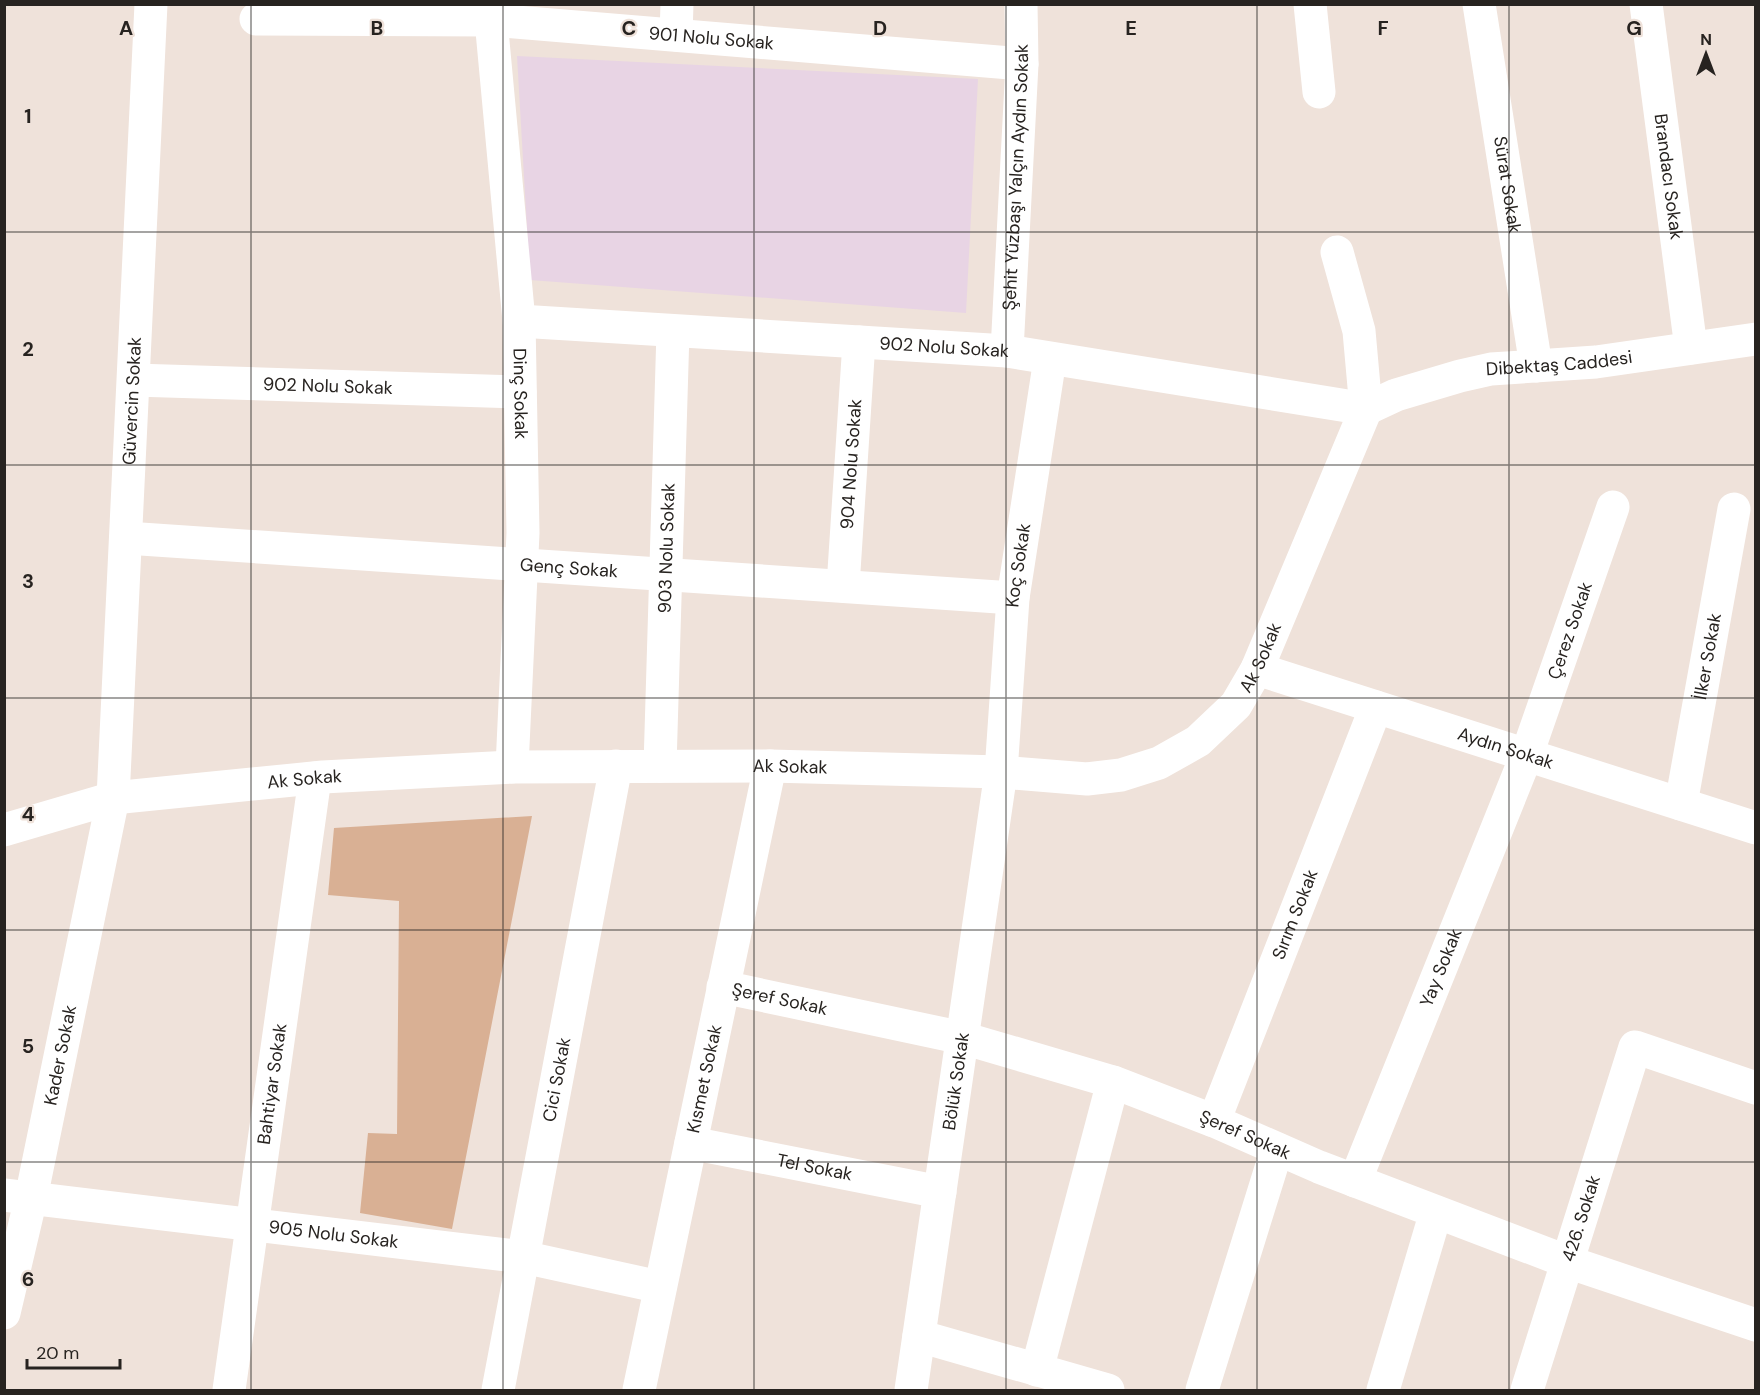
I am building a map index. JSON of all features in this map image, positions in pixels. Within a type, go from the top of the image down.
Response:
[{"type":"street","name":"Güvercin Sokak","points":[[113,798],[151,4]]},
{"type":"street","name":"Şehit Yüzbaşı Yalçın Aydın Sokak","points":[[1007,351],[1022,64],[1021,4]]},
{"type":"street","points":[[1310,4],[1319,92]]},
{"type":"street","name":"Sürat Sokak","points":[[1479,4],[1536,366]]},
{"type":"street","name":"Brandacı Sokak","points":[[1646,4],[1691,348]]},
{"type":"street","name":"901 Nolu Sokak","points":[[256,19],[393,12],[491,20],[677,20],[1022,64]]},
{"type":"street","name":"Dinç Sokak","points":[[491,20],[519,321],[523,533],[512,767]]},
{"type":"street","points":[[1337,252],[1359,331],[1366,409]]},
{"type":"street","name":"902 Nolu Sokak","points":[[519,321],[1007,351],[1366,409]]},
{"type":"street","name":"903 Nolu Sokak","points":[[660,766],[673,331]]},
{"type":"street","name":"Dibektaş Caddesi","points":[[1366,409],[1396,395],[1460,375],[1491,369],[1596,362],[1755,339]]},
{"type":"street","name":"904 Nolu Sokak","points":[[843,586],[860,342]]},
{"type":"street","name":"Koç Sokak","points":[[1001,772],[1013,598],[1050,359]]},
{"type":"street","name":"902 Nolu Sokak","points":[[134,380],[520,392]]},
{"type":"street","name":"Ak Sokak","points":[[4,830],[113,798],[315,778],[512,767],[770,766],[1001,772],[1086,779],[1121,775],[1158,763],[1198,741],[1236,705],[1257,669],[1366,409]]},
{"type":"street","name":"Çerez Sokak","points":[[1527,754],[1613,507]]},
{"type":"street","name":"İlker Sokak","points":[[1681,804],[1734,509]]},
{"type":"street","name":"Genç Sokak","points":[[126,538],[1013,598]]},
{"type":"street","name":"Aydın Sokak","points":[[1257,669],[1755,828]]},
{"type":"street","name":"Sırım Sokak","points":[[1214,1121],[1376,706]]},
{"type":"street","name":"Yay Sokak","points":[[1355,1181],[1527,754]]},
{"type":"street","name":"Cici Sokak","points":[[498,1390],[616,766]]},
{"type":"street","name":"Kısmet Sokak","points":[[639,1390],[770,766]]},
{"type":"street","name":"Bölük Sokak","points":[[911,1390],[1001,772]]},
{"type":"street","name":"Bahtiyar Sokak","points":[[229,1390],[315,778]]},
{"type":"street","name":"Kader Sokak","points":[[4,1313],[18,1197],[113,798]]},
{"type":"street","name":"Şeref Sokak","points":[[723,987],[963,1038],[1113,1082],[1214,1121],[1355,1181],[1568,1262],[1755,1325]]},
{"type":"street","name":"426. Sokak","points":[[1527,1390],[1635,1047],[1755,1088]]},
{"type":"street","points":[[1037,1370],[1113,1082]]},
{"type":"street","name":"Tel Sokak","points":[[691,1143],[940,1192]]},
{"type":"street","points":[[1202,1390],[1277,1149]]},
{"type":"street","name":"905 Nolu Sokak","points":[[18,1197],[523,1257],[660,1287]]},
{"type":"street","points":[[1383,1390],[1436,1212]]},
{"type":"street","points":[[919,1336],[1108,1390]]},
{"type":"shaded area","points":[[517,56],[978,79],[966,313],[530,280]]},
{"type":"building","points":[[532,816],[452,1229],[360,1213],[368,1133],[397,1134],[399,901],[328,895],[334,828]]}]
